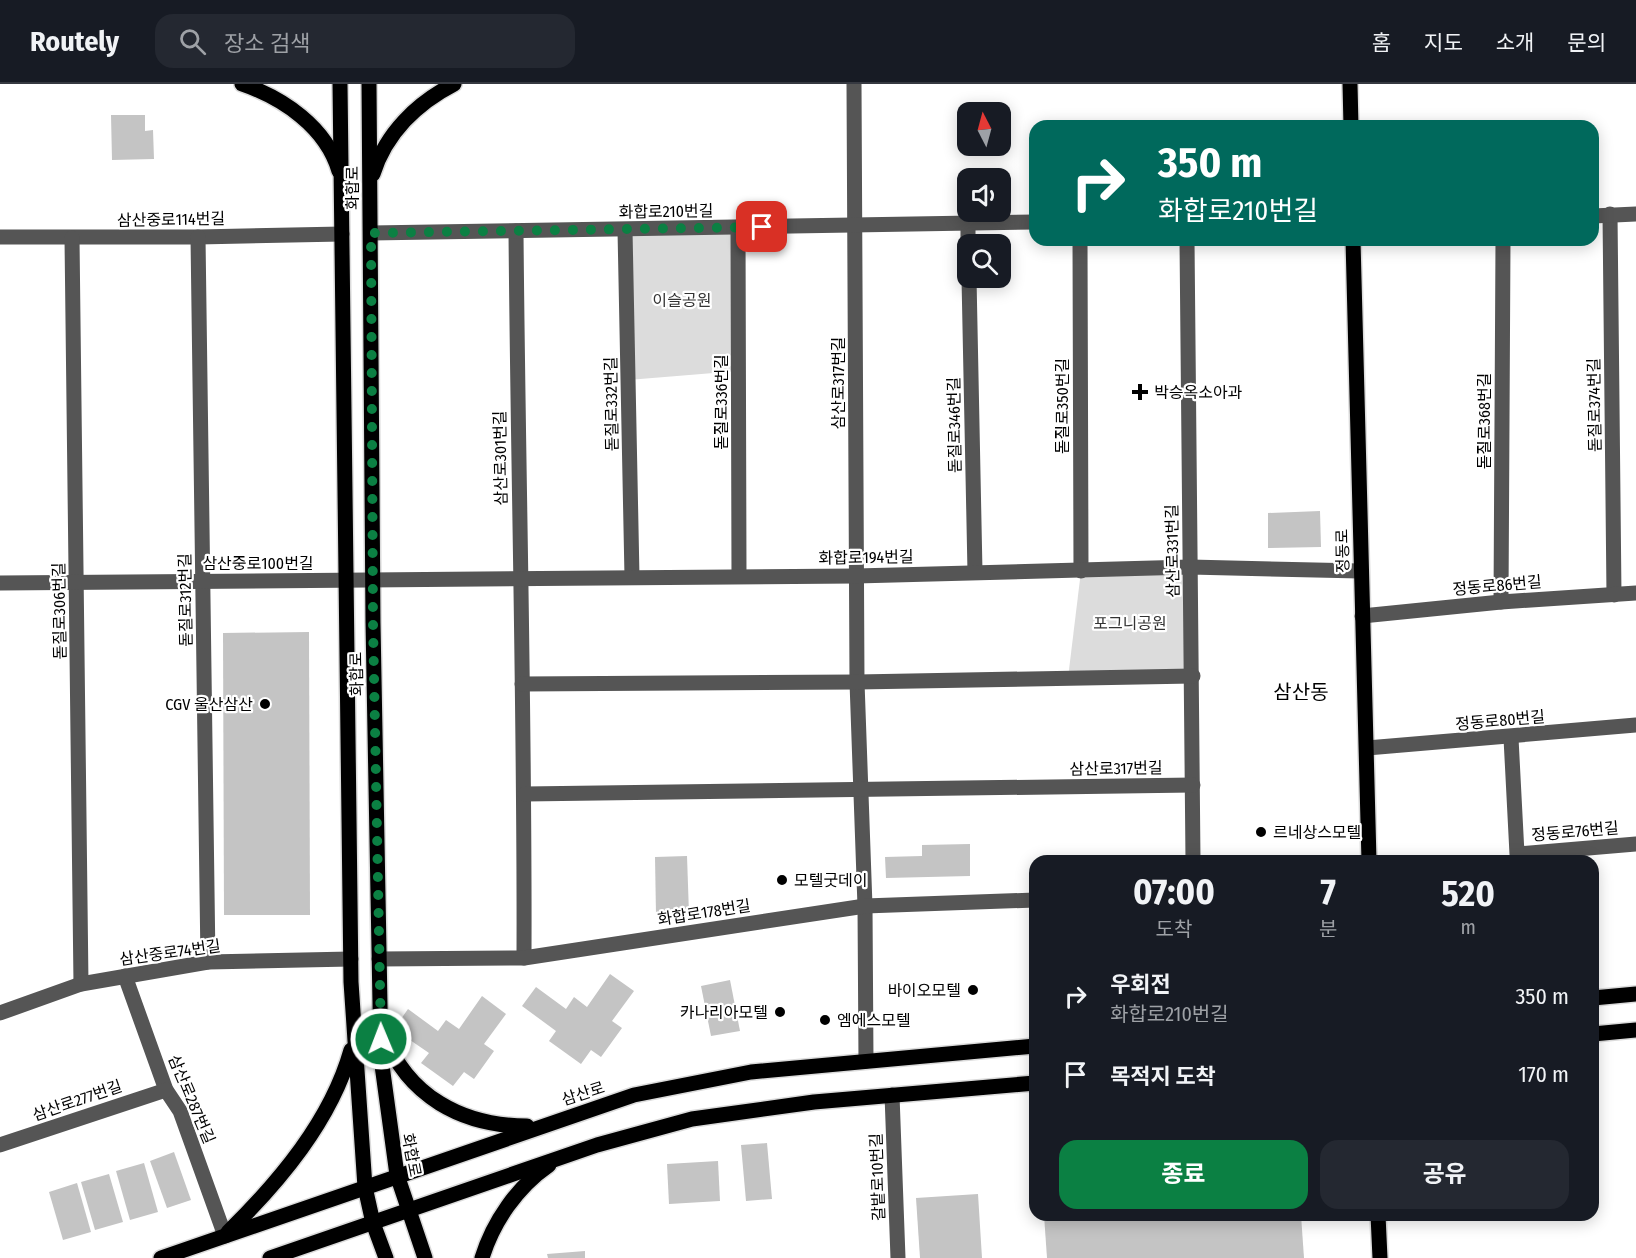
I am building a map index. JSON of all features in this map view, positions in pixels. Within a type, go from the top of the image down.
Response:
[{"type":"main road","points":[[242,84],[284,104],[308,123],[333,155],[342,181]]},
{"type":"main road","name":"화합로","points":[[340,84],[345,580],[354,1038],[365,1187],[373,1223],[386,1258]]},
{"type":"main road","name":"화합로","points":[[369,84],[373,579],[382,1069],[397,1175],[407,1211],[425,1258]]},
{"type":"main road","points":[[370,182],[381,153],[401,124],[424,102],[454,84]]},
{"type":"main road","points":[[1350,84],[1351,120]]},
{"type":"main road","points":[[342,181],[346,157],[356,151],[366,157],[370,182]]},
{"type":"main road","name":"정동로","points":[[1353,246],[1369,855]]},
{"type":"main road","points":[[1599,997],[1636,994]]},
{"type":"main road","points":[[380,1019],[388,1044],[401,1069],[434,1101],[462,1116],[487,1123],[511,1126],[544,1124]]},
{"type":"main road","points":[[1599,1033],[1636,1030]]},
{"type":"main road","points":[[225,1236],[252,1209],[301,1149],[338,1086],[354,1038]]},
{"type":"main road","name":"삼산로","points":[[161,1258],[544,1124],[634,1095],[751,1072],[1029,1047]]},
{"type":"main road","points":[[270,1258],[564,1156],[692,1119],[774,1107],[1029,1084]]},
{"type":"main road","points":[[482,1258],[492,1231],[516,1197],[530,1180],[564,1156]]},
{"type":"main road","points":[[1378,1221],[1380,1258]]},
{"type":"street","name":"삼산로317번길","points":[[854,84],[857,682],[865,906],[866,1061]]},
{"type":"street","name":"돋질로374번길","points":[[1610,214],[1614,595]]},
{"type":"street","points":[[1599,215],[1636,214]]},
{"type":"street","name":"화합로210번길","points":[[371,233],[1029,222]]},
{"type":"street","points":[[968,223],[968,234]]},
{"type":"street","name":"돋질로336번길","points":[[738,227],[739,576]]},
{"type":"street","name":"돋질로332번길","points":[[625,230],[632,578]]},
{"type":"street","name":"삼산로301번길","points":[[516,231],[519,578],[525,794],[524,958]]},
{"type":"street","name":"삼산중로114번길","points":[[0,237],[342,234]]},
{"type":"street","name":"돋질로312번길","points":[[198,237],[208,962]]},
{"type":"street","name":"돋질로306번길","points":[[72,238],[81,984]]},
{"type":"street","name":"돋질로350번길","points":[[1080,246],[1080,571]]},
{"type":"street","name":"삼산로331번길","points":[[1187,246],[1193,855]]},
{"type":"street","name":"돋질로368번길","points":[[1501,602],[1503,246]]},
{"type":"street","name":"돋질로346번길","points":[[969,288],[975,572]]},
{"type":"street","name":"화합로194번길","points":[[373,579],[856,576],[1190,567],[1360,571]]},
{"type":"street","name":"삼산중로100번길","points":[[0,583],[373,579]]},
{"type":"street","name":"정동로86번길","points":[[1362,616],[1501,602],[1636,593]]},
{"type":"street","points":[[522,684],[857,682],[1193,676]]},
{"type":"street","name":"정동로80번길","points":[[1367,748],[1511,738],[1636,725]]},
{"type":"street","name":"정동로76번길","points":[[1511,738],[1517,854],[1636,844]]},
{"type":"street","name":"삼산로317번길","points":[[860,790],[1193,785]]},
{"type":"street","points":[[525,794],[860,790]]},
{"type":"street","name":"화합로178번길","points":[[379,959],[524,958],[865,906],[1029,900]]},
{"type":"street","name":"삼산중로74번길","points":[[0,1013],[81,984],[208,962],[351,960]]},
{"type":"street","name":"삼산로287번길","points":[[125,976],[166,1090],[180,1111],[225,1236]]},
{"type":"street","name":"삼산로277번길","points":[[0,1145],[166,1090]]},
{"type":"street","name":"갈밭로10번길","points":[[892,1095],[898,1258]]},
{"type":"green space","name":"이슬공원","points":[[738,227],[738,371],[628,380],[625,230]]},
{"type":"green space","name":"포그니공원","points":[[1190,567],[1193,676],[1068,678],[1081,571]]},
{"type":"building","points":[[111,115],[145,115],[145,131],[153,130],[154,159],[112,160]]},
{"type":"building","points":[[1320,511],[1321,547],[1268,548],[1268,513]]},
{"type":"building","points":[[309,632],[310,915],[224,915],[223,633]]},
{"type":"building","points":[[970,844],[970,876],[886,878],[885,857],[922,856],[922,845]]},
{"type":"building","points":[[687,856],[689,914],[656,915],[655,857]]},
{"type":"building","points":[[610,974],[634,991],[612,1021],[622,1028],[601,1057],[591,1050],[581,1064],[549,1041],[556,1031],[522,1006],[536,987],[566,1009],[574,997],[587,1007]]},
{"type":"building","points":[[730,980],[740,1031],[711,1036],[701,986]]},
{"type":"building","points":[[482,996],[506,1014],[484,1044],[494,1051],[474,1079],[464,1072],[453,1086],[421,1063],[429,1053],[394,1029],[408,1009],[438,1031],[446,1020],[459,1029]]},
{"type":"building","points":[[767,1143],[772,1199],[746,1201],[741,1145]]},
{"type":"building","points":[[174,1152],[191,1200],[167,1208],[150,1161]]},
{"type":"building","points":[[718,1161],[720,1201],[669,1204],[667,1164]]},
{"type":"building","points":[[144,1163],[158,1212],[130,1220],[116,1171]]},
{"type":"building","points":[[109,1174],[123,1222],[95,1230],[81,1182]]},
{"type":"building","points":[[77,1183],[91,1232],[63,1240],[49,1192]]},
{"type":"building","points":[[978,1194],[982,1258],[920,1258],[916,1198]]},
{"type":"building","points":[[1044,1221],[1301,1221],[1304,1258],[1047,1258]]},
{"type":"building","points":[[585,1251],[585,1258],[548,1258],[547,1254]]},
{"type":"place","name":"박승옥소아과","points":[[1140,392]]},
{"type":"place","name":"CGV 울산삼산","points":[[265,704]]},
{"type":"place","name":"르네상스모텔","points":[[1261,832]]},
{"type":"place","name":"모텔굿데이","points":[[782,880]]},
{"type":"place","name":"바이오모텔","points":[[973,990]]},
{"type":"place","name":"카나리아모텔","points":[[780,1012]]},
{"type":"place","name":"엠에스모텔","points":[[825,1020]]},
{"type":"district","name":"삼산동","points":[[1301,692]]},
{"type":"route","points":[[381,1039],[373,623],[371,233],[762,227]]}]
